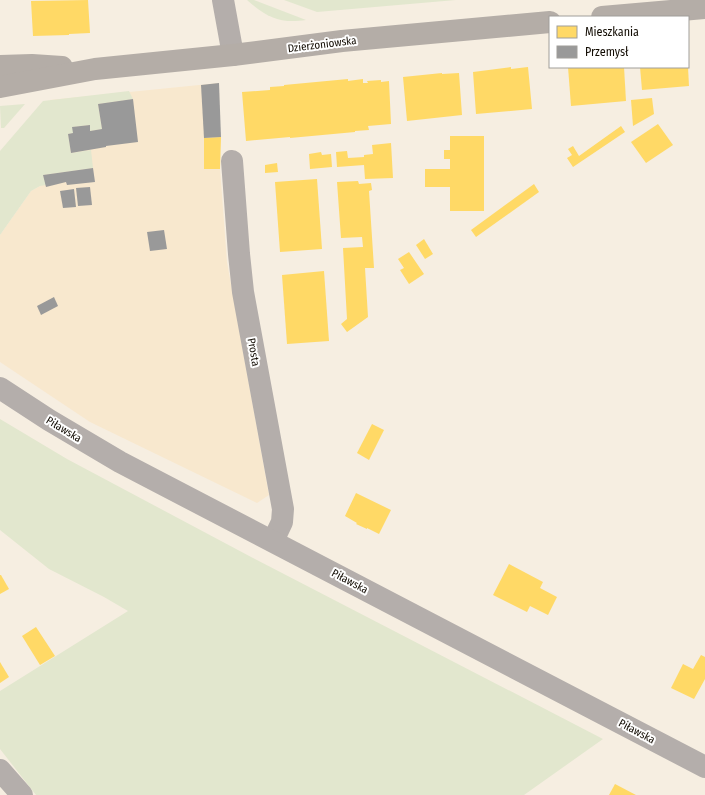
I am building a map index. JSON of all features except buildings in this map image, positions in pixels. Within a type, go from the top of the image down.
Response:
[{"type":"main road","points":[[613,16],[705,8]]},
{"type":"main road","name":"Dzierżoniowska","points":[[0,87],[95,69],[232,55],[342,41],[549,22]]},
{"type":"main road","name":"Dzierżoniowska","points":[[0,66],[32,65],[95,69]]},
{"type":"street","points":[[223,0],[232,55]]},
{"type":"street","points":[[0,58],[32,65]]},
{"type":"street","name":"Prosta","points":[[232,161],[243,292],[283,509],[283,519],[273,541]]},
{"type":"street","name":"Piławska","points":[[0,388],[49,420],[120,462],[705,767]]},
{"type":"street","points":[[1,775],[22,795]]},
{"type":"shaded area","points":[[219,83],[220,169],[227,262],[269,495],[257,503],[90,422],[0,362],[0,235],[31,191],[40,186],[50,100]]},
{"type":"green space","points":[[247,0],[254,0],[306,20],[288,21],[274,18],[261,11]]},
{"type":"green space","points":[[284,0],[456,0],[317,12]]},
{"type":"green space","points":[[129,91],[133,99],[98,104],[102,129],[90,131],[90,125],[73,127],[73,133],[68,134],[71,153],[91,150],[93,168],[43,175],[46,185],[40,186],[31,191],[0,235],[0,151],[43,101]]},
{"type":"green space","points":[[25,104],[4,128],[1,128],[0,106]]},
{"type":"green space","points":[[0,419],[67,459],[253,558],[603,739],[524,795],[36,795],[0,749],[0,691],[128,611],[49,569],[0,530]]}]
